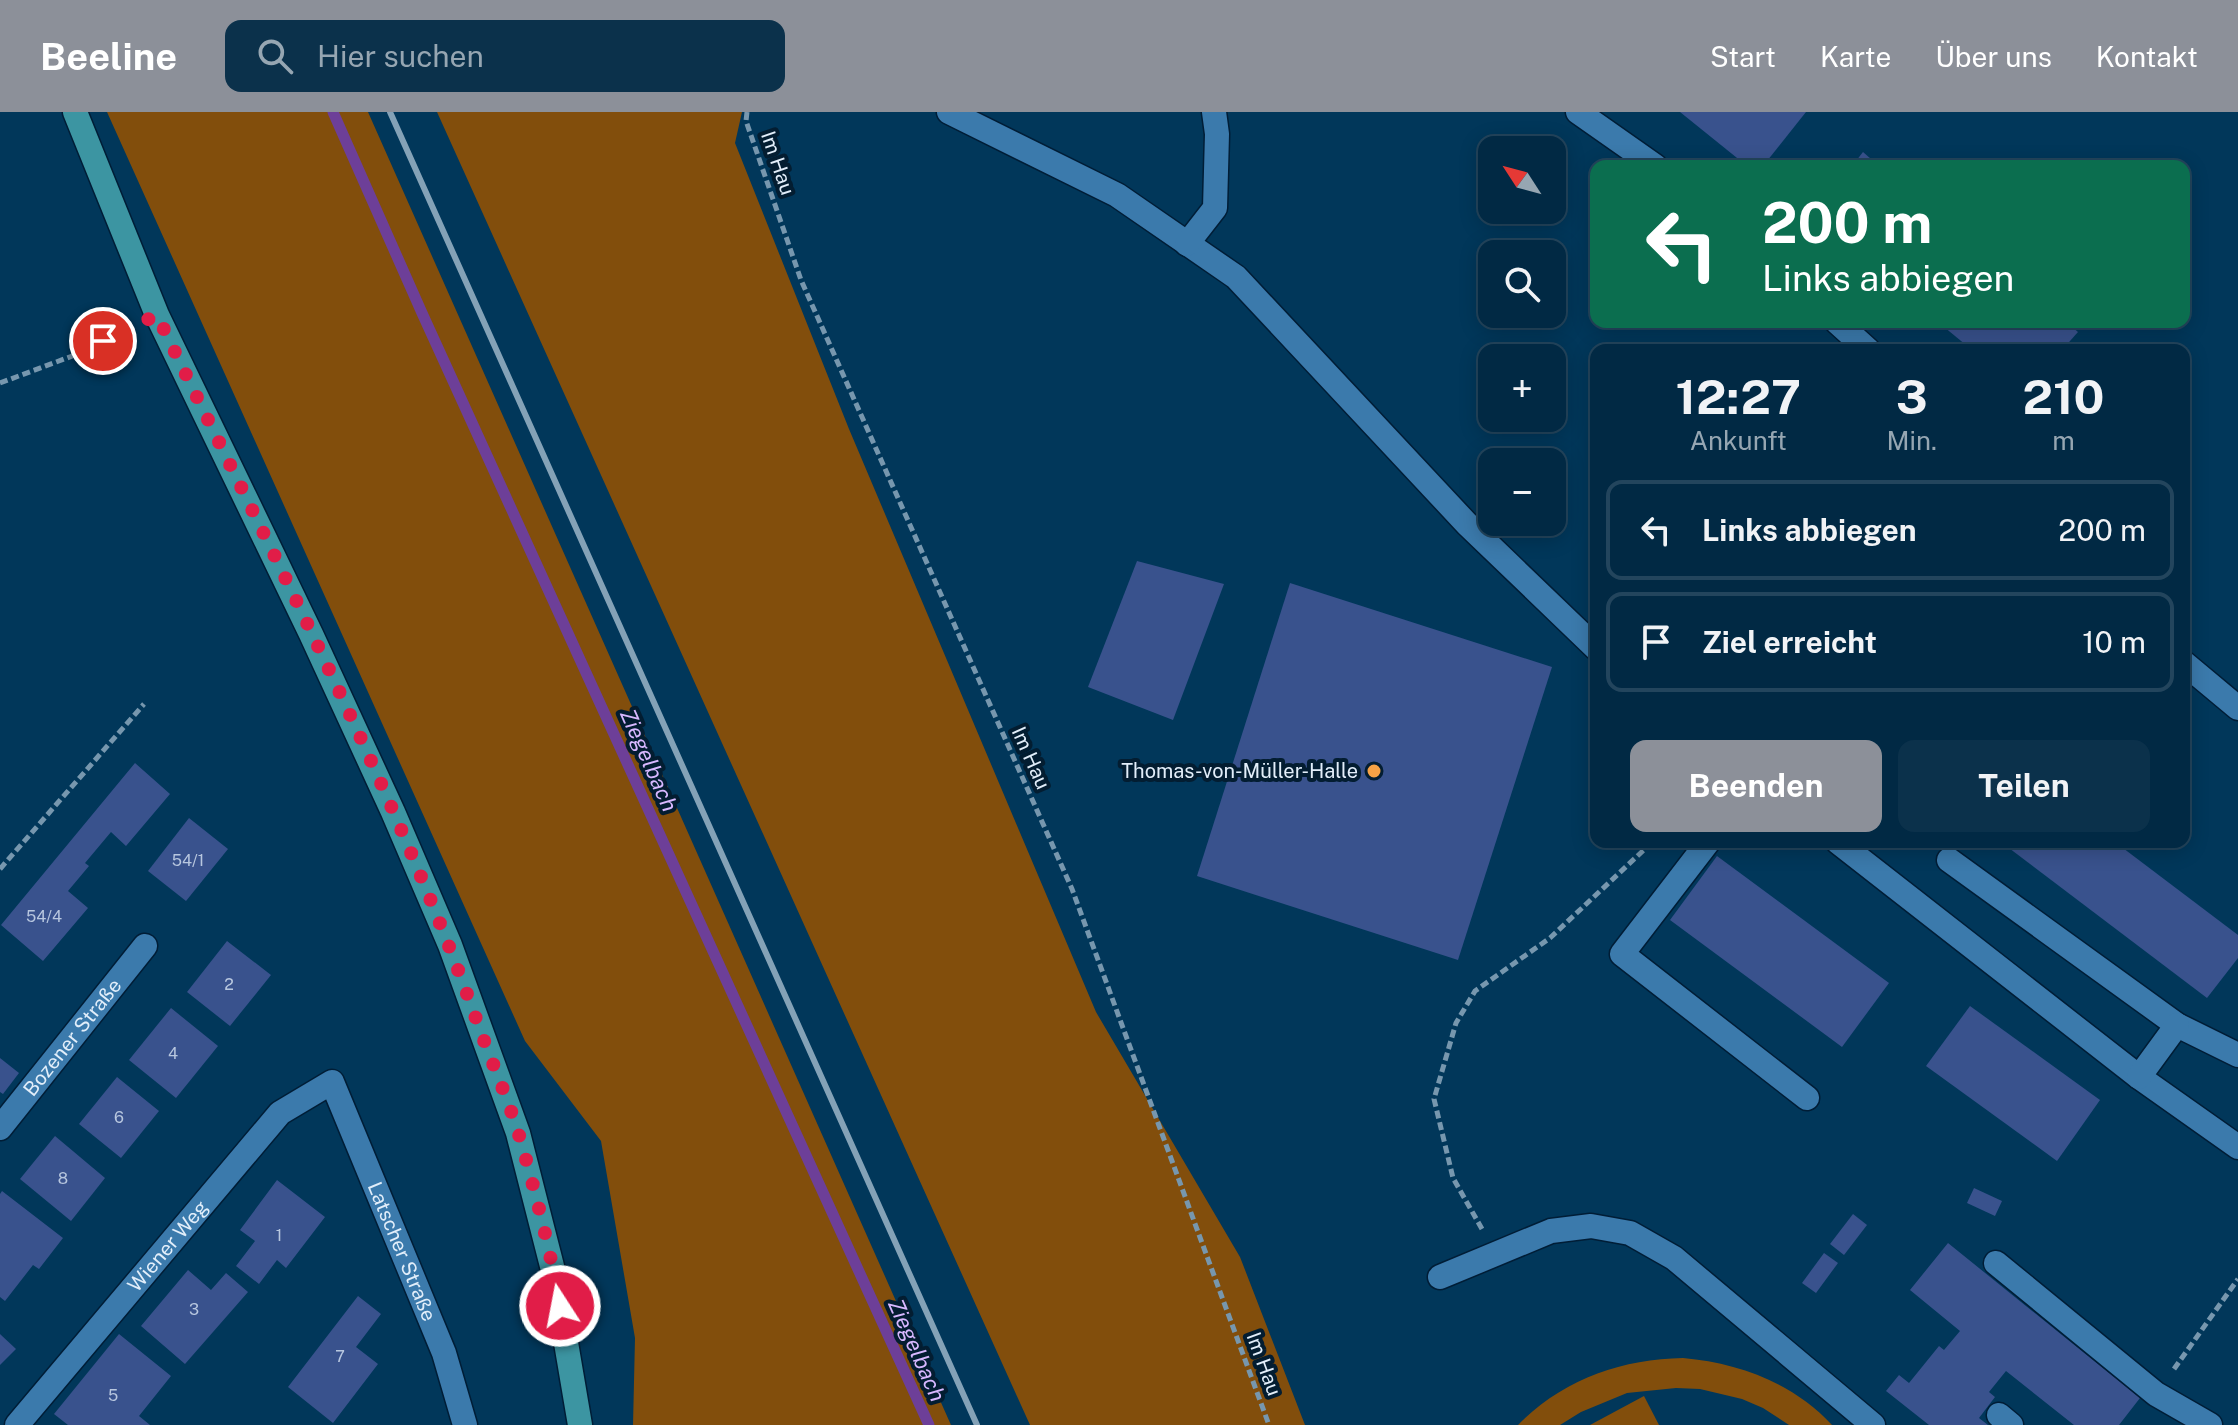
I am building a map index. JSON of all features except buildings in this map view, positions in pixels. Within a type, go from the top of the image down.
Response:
[{"type":"main road","points":[[75,112],[157,315],[318,648],[450,945],[518,1133],[555,1278],[580,1425]]},
{"type":"street","points":[[949,112],[1117,195],[1236,277],[1467,524],[1590,642]]},
{"type":"street","points":[[1187,244],[1215,208],[1217,134],[1214,112]]},
{"type":"street","points":[[1578,112],[1646,160]]},
{"type":"street","points":[[1844,328],[1861,344]]},
{"type":"street","points":[[2190,668],[2238,708]]},
{"type":"street","points":[[1703,848],[1622,954],[1807,1098]]},
{"type":"street","points":[[1846,848],[2139,1077],[2238,1147]]},
{"type":"street","points":[[1949,860],[2177,1025],[2238,1055]]},
{"type":"street","name":"Bozener Straße","points":[[0,1128],[145,946]]},
{"type":"street","points":[[2139,1077],[2177,1025]]},
{"type":"street","name":"Wiener Weg","points":[[17,1425],[280,1113],[332,1082]]},
{"type":"street","name":"Latscher Straße","points":[[332,1082],[444,1353],[465,1425]]},
{"type":"street","points":[[1440,1277],[1551,1231],[1591,1226],[1630,1233],[1674,1258],[1873,1425]]},
{"type":"street","points":[[1996,1263],[2156,1394],[2210,1425]]},
{"type":"path","name":"Im Hau","points":[[747,112],[746,121],[801,280],[1072,889],[1269,1425]]},
{"type":"path","points":[[0,383],[75,355],[157,315]]},
{"type":"path","points":[[0,869],[144,704]]},
{"type":"path","points":[[1496,1254],[1453,1178],[1434,1099],[1456,1023],[1475,991],[1550,938],[1646,848]]},
{"type":"path","points":[[2156,1394],[2238,1279]]},
{"type":"shaded area","points":[[107,112],[368,112],[951,1425],[633,1425],[635,1338],[601,1141],[525,1041]]},
{"type":"shaded area","points":[[437,112],[742,112],[735,143],[849,429],[1096,1012],[1240,1257],[1305,1425],[1030,1425]]},
{"type":"shaded area","points":[[1683,1358],[1724,1365],[1764,1378],[1800,1398],[1832,1425],[1789,1425],[1742,1399],[1700,1389],[1676,1388],[1627,1393],[1581,1412],[1560,1425],[1518,1425],[1554,1396],[1594,1375],[1637,1363]]},
{"type":"shaded area","points":[[1644,1396],[1659,1425],[1590,1425]]},
{"type":"waterway","name":"Ziegelbach","points":[[333,112],[929,1425]]},
{"type":"railway","points":[[390,112],[977,1425]]},
{"type":"place","name":"Thomas-von-Müller-Halle","points":[[1374,771]]},
{"type":"route","points":[[103,341],[157,315],[311,634],[450,945],[518,1133],[560,1306]]}]
